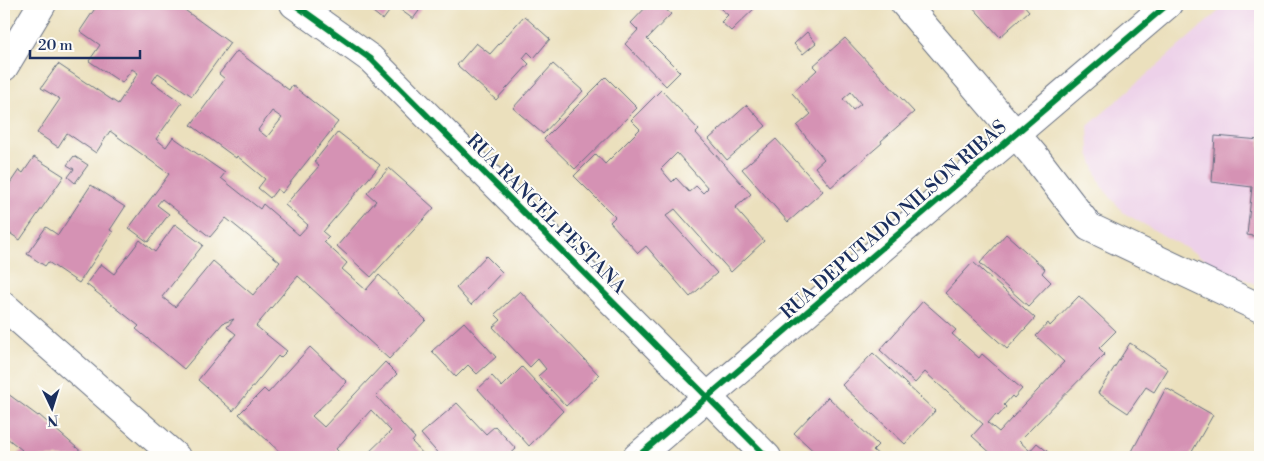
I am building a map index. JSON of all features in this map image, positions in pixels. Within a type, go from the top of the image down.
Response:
[{"type":"street","points":[[4,67],[42,4]]},
{"type":"street","name":"RUA RANGEL PESTANA","points":[[294,4],[371,58],[767,457]]},
{"type":"street","points":[[905,4],[1014,135],[1036,158],[1089,227],[1260,308]]},
{"type":"street","name":"RUA DEPUTADO NILSON RIBAS","points":[[637,457],[1168,4]]},
{"type":"street","points":[[4,306],[176,457]]},
{"type":"shaded area","points":[[1227,4],[1260,4],[1260,286],[1219,267],[1124,213],[1101,186],[1089,153],[1088,126]]},
{"type":"building","points":[[98,4],[185,4],[182,8],[230,43],[192,96],[158,73],[152,82],[182,103],[156,139],[166,147],[173,137],[225,173],[221,178],[260,209],[263,204],[299,235],[308,225],[285,205],[319,166],[314,162],[338,132],[380,165],[323,232],[329,237],[324,242],[347,263],[342,269],[366,290],[379,275],[426,320],[389,359],[298,276],[256,326],[287,351],[280,358],[278,356],[233,411],[198,380],[236,334],[227,327],[234,319],[223,323],[184,369],[136,329],[139,326],[86,284],[101,264],[114,274],[140,240],[155,252],[175,224],[203,245],[162,297],[175,307],[213,261],[253,295],[280,262],[226,218],[210,237],[162,199],[157,205],[169,214],[148,242],[129,228],[169,174],[110,131],[96,153],[67,133],[58,147],[37,133],[60,99],[41,88],[58,64],[118,104],[138,73],[132,69],[122,83],[89,61],[100,45],[80,31]]},
{"type":"building","points":[[371,4],[424,4],[413,19],[394,5],[383,20],[368,8]]},
{"type":"building","points":[[649,4],[659,4],[671,14],[647,39],[680,72],[666,86],[625,44],[638,30],[631,23]]},
{"type":"building","points":[[715,4],[759,4],[731,31],[721,22],[728,15]]},
{"type":"building","points":[[970,4],[1023,4],[1029,11],[1000,37]]},
{"type":"building","points":[[524,16],[550,39],[534,58],[528,52],[523,58],[529,64],[496,100],[457,65],[476,43],[490,54]]},
{"type":"building","points":[[807,32],[816,43],[803,54],[794,44]]},
{"type":"building","points":[[845,38],[914,112],[881,141],[882,143],[831,187],[815,167],[824,159],[797,126],[811,114],[792,93],[817,70],[813,66]],"holes":[[[851,92],[861,104],[853,110],[843,99]]]},
{"type":"building","points":[[237,51],[289,90],[292,85],[338,122],[282,193],[277,189],[270,198],[258,188],[265,179],[237,156],[236,158],[191,125],[225,79],[219,74]],"holes":[[[272,111],[282,118],[267,137],[258,130]]]},
{"type":"building","points":[[553,64],[583,91],[543,134],[513,108]]},
{"type":"building","points":[[606,77],[637,108],[575,169],[544,139]]},
{"type":"building","points":[[661,90],[699,130],[696,133],[751,194],[735,208],[764,241],[731,272],[675,209],[666,216],[717,273],[690,297],[646,246],[638,253],[610,222],[615,217],[574,176],[596,154],[605,164],[640,129],[631,120]],"holes":[[[677,153],[708,188],[703,193],[696,186],[689,192],[676,178],[672,182],[661,169]]]},
{"type":"building","points":[[747,105],[766,126],[727,160],[709,139]]},
{"type":"building","points":[[1215,136],[1260,140],[1260,237],[1247,235],[1252,187],[1212,182]]},
{"type":"building","points":[[776,139],[823,191],[788,222],[742,169]]},
{"type":"building","points":[[74,156],[88,165],[75,183],[68,177],[74,169],[67,165]]},
{"type":"building","points":[[34,157],[64,176],[20,240],[4,231],[4,192],[19,170],[23,173]]},
{"type":"building","points":[[389,168],[434,208],[371,277],[337,246],[376,201],[367,193]]},
{"type":"building","points":[[91,185],[125,207],[110,230],[113,232],[79,283],[48,262],[45,266],[27,254],[46,227],[58,235]]},
{"type":"building","points":[[1006,234],[1045,269],[1042,273],[1051,282],[1028,306],[980,263]]},
{"type":"building","points":[[486,256],[502,272],[471,305],[456,288]]},
{"type":"building","points":[[973,262],[1035,318],[1007,349],[945,293]]},
{"type":"building","points":[[520,291],[599,375],[566,406],[538,376],[546,369],[538,359],[530,367],[493,327],[501,320],[495,314]]},
{"type":"building","points":[[1079,296],[1116,331],[1099,348],[1105,354],[1019,441],[1030,451],[1037,443],[1054,457],[995,457],[972,436],[983,424],[925,372],[915,383],[880,350],[923,301],[956,330],[952,334],[979,358],[982,354],[1022,389],[1004,405],[1006,407],[998,416],[996,414],[988,423],[999,432],[1064,362],[1036,336],[1048,323],[1050,326]]},
{"type":"building","points":[[464,322],[496,357],[477,374],[468,365],[456,377],[432,351]]},
{"type":"building","points":[[1130,343],[1168,369],[1154,392],[1146,387],[1128,413],[1098,393]]},
{"type":"building","points":[[310,347],[347,382],[312,416],[324,427],[385,362],[397,374],[376,396],[415,438],[412,442],[426,457],[365,456],[391,431],[371,410],[336,449],[344,457],[285,457],[239,414],[264,389],[268,393]]},
{"type":"building","points":[[873,353],[935,411],[905,444],[842,385]]},
{"type":"building","points":[[522,367],[563,411],[529,446],[478,389],[492,376],[502,387]]},
{"type":"building","points":[[1166,388],[1213,415],[1189,457],[1129,457]]},
{"type":"building","points":[[4,391],[39,415],[84,454],[82,457],[16,457],[22,450],[7,438],[4,441]]},
{"type":"building","points":[[828,397],[878,445],[873,450],[881,457],[820,457],[794,433]]},
{"type":"building","points":[[457,403],[486,434],[495,426],[516,449],[507,457],[441,457],[421,434]]},
{"type":"cycle path","points":[[294,4],[371,59],[767,457]]},
{"type":"cycle path","points":[[637,457],[1168,4]]}]
